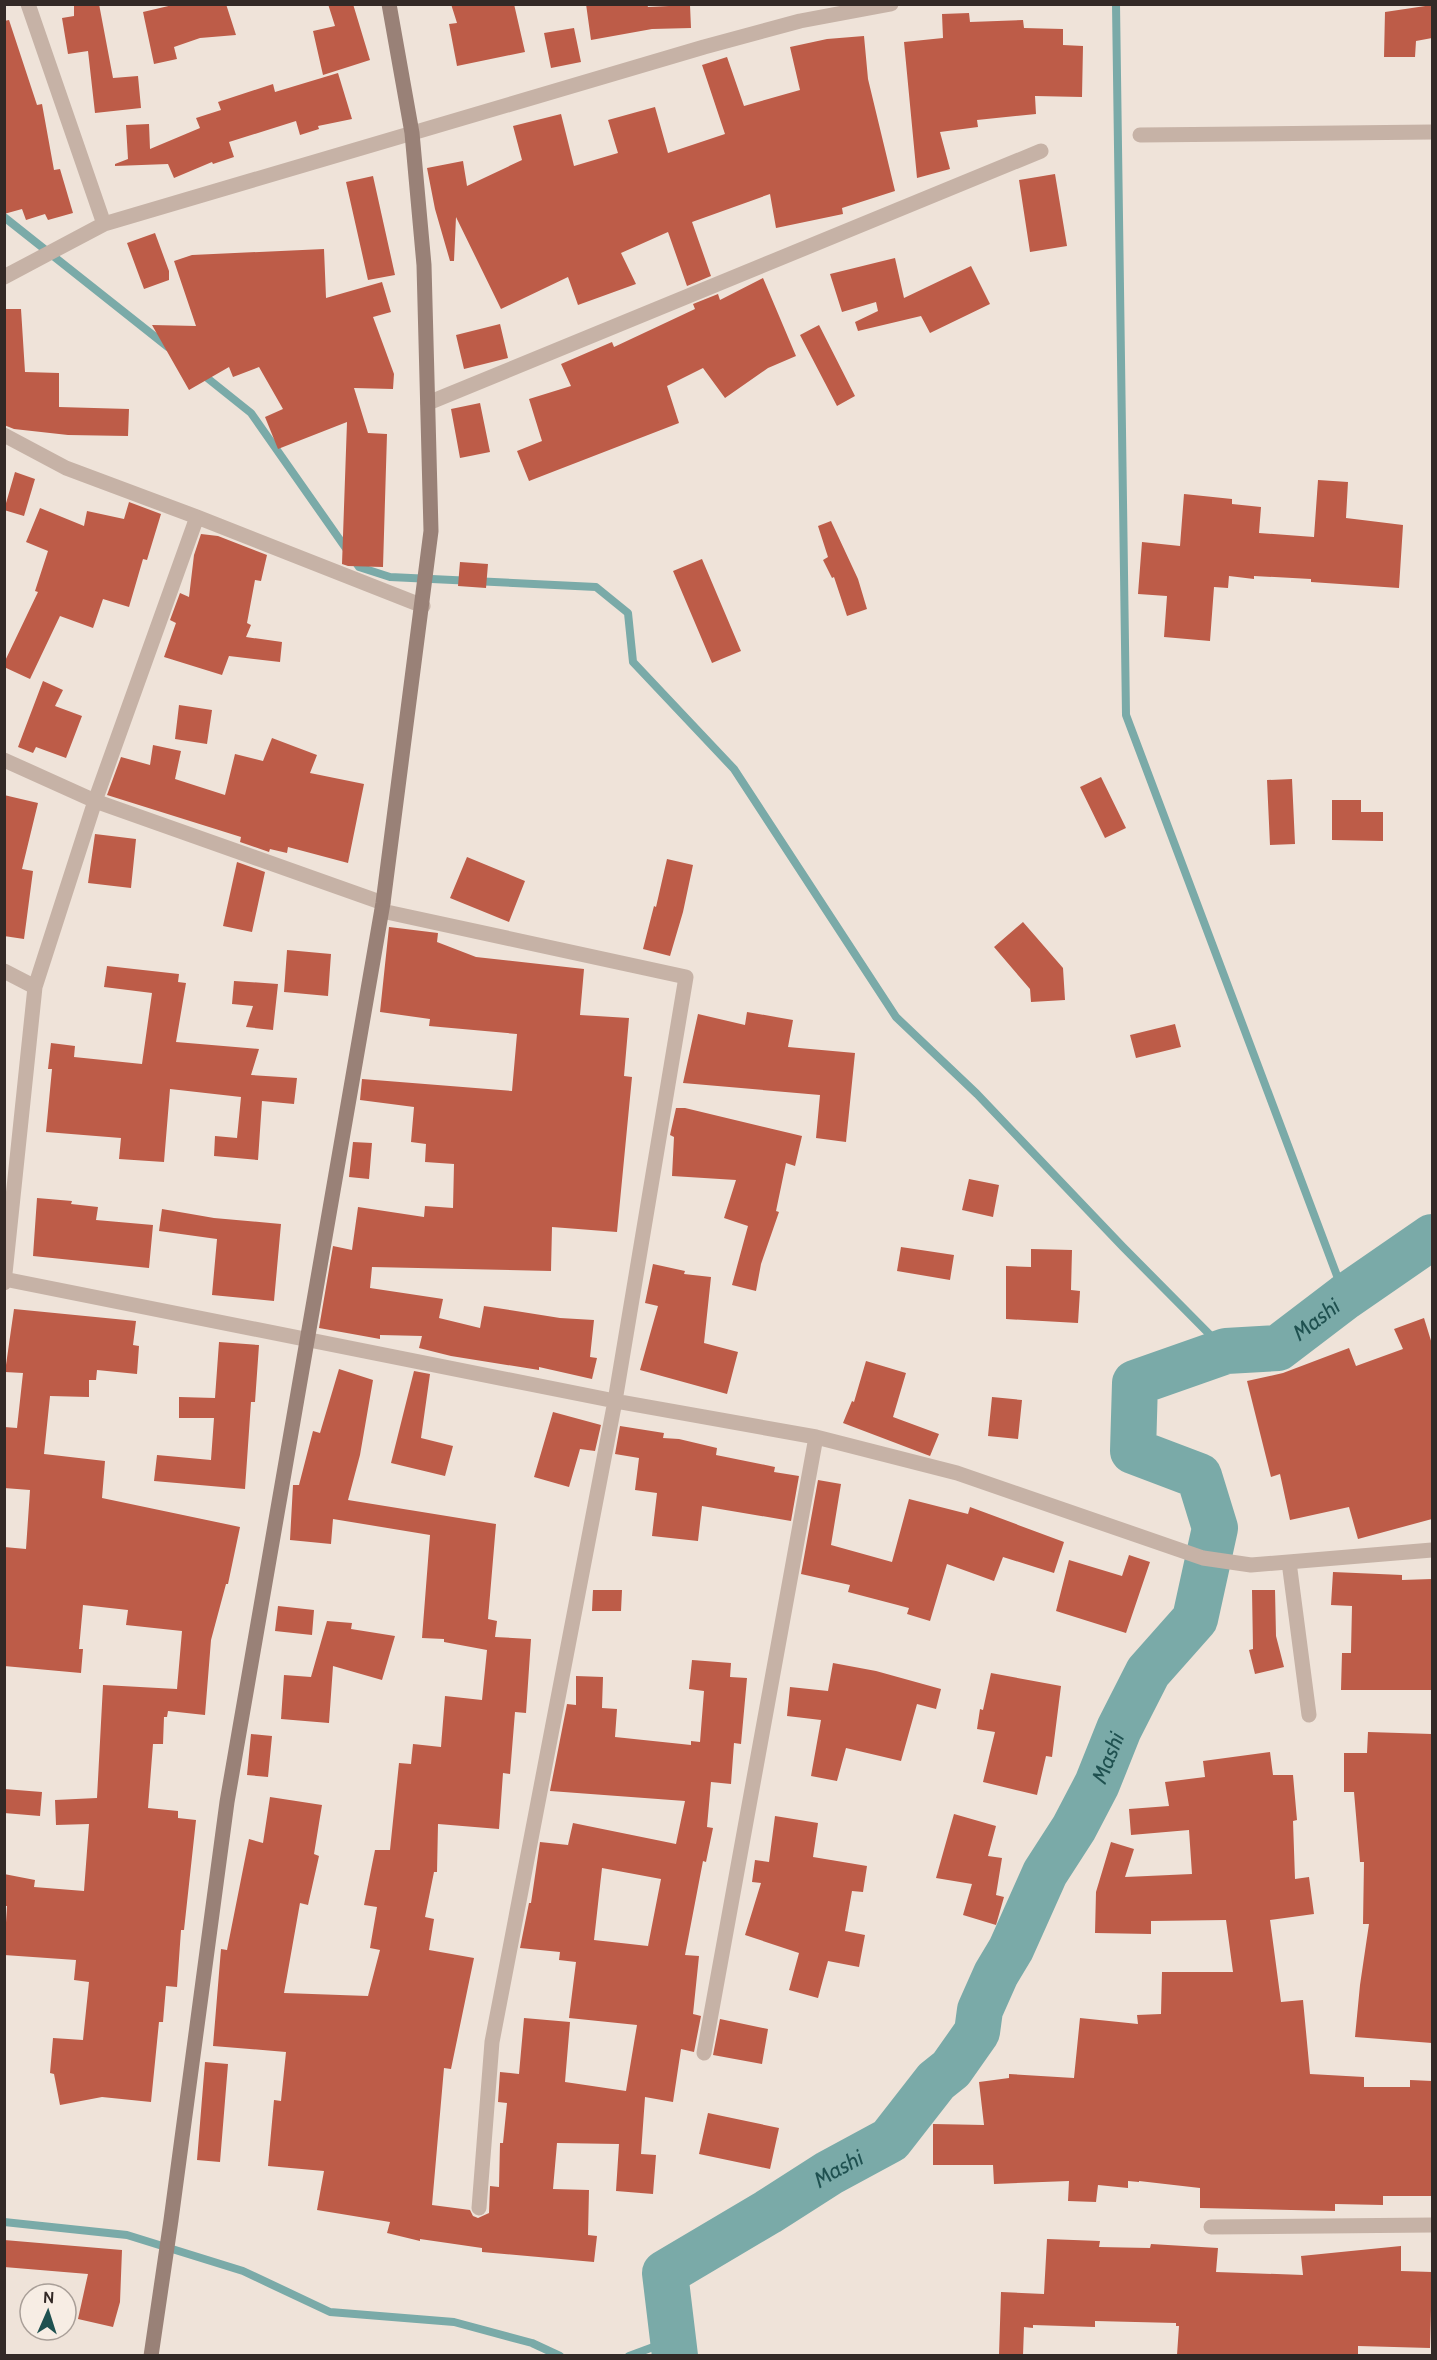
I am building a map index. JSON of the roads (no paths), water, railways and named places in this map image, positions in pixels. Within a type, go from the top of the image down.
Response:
[{"type":"street","points":[[28,4],[104,224]]},
{"type":"street","points":[[151,2355],[227,1802],[382,907],[431,531],[424,265],[412,133],[389,4]]},
{"type":"street","points":[[4,277],[104,224],[758,32],[800,21],[891,4]]},
{"type":"street","points":[[1140,135],[1432,132]]},
{"type":"street","points":[[428,403],[1041,151]]},
{"type":"street","points":[[4,435],[66,468],[423,606]]},
{"type":"street","points":[[197,517],[95,801],[35,987],[5,1280],[615,1401],[816,1437],[957,1473],[1203,1558],[1251,1565],[1432,1550]]},
{"type":"street","points":[[4,760],[95,801],[382,907],[686,977],[615,1401],[492,2042],[479,2208]]},
{"type":"street","points":[[4,971],[35,987]]},
{"type":"street","points":[[704,2053],[816,1437]]},
{"type":"street","points":[[1289,1562],[1309,1714]]},
{"type":"street","points":[[1212,2227],[1432,2225]]},
{"type":"waterway","points":[[1116,4],[1126,715],[1345,1297]]},
{"type":"waterway","points":[[4,217],[168,347]]},
{"type":"waterway","points":[[201,373],[251,413],[359,567],[390,577],[596,587],[628,613],[633,662],[734,769],[896,1017],[977,1094],[1226,1351]]},
{"type":"waterway","name":"Mashi","points":[[675,2356],[665,2273],[829,2173],[890,2140],[936,2081],[951,2069],[977,2032],[980,2010],[996,1974],[1011,1949],[1045,1873],[1074,1828],[1097,1784],[1119,1729],[1148,1672],[1195,1619],[1215,1528],[1199,1476],[1133,1451],[1135,1383],[1226,1351],[1278,1348],[1345,1297],[1432,1237]]},
{"type":"waterway","points":[[4,2222],[127,2235],[243,2271],[330,2312],[454,2322],[532,2343],[560,2356]]},
{"type":"waterway","points":[[629,2356],[656,2346],[667,2356]]}]
